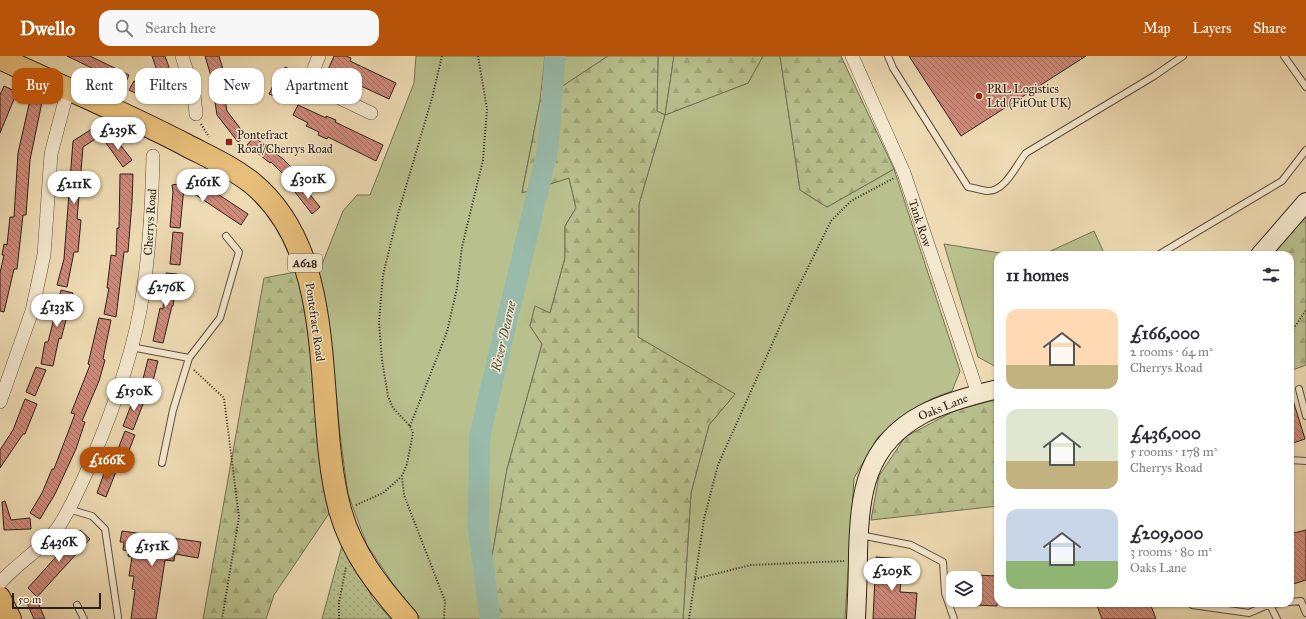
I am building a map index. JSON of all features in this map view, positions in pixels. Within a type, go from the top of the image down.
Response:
[{"type":"highway","name":"Pontefract Road","points":[[0,58],[146,124],[224,164],[253,184],[282,217],[304,262],[314,301],[332,471],[340,510],[352,542],[370,575],[407,619]]},
{"type":"main road","points":[[0,597],[10,619]]},
{"type":"street","points":[[182,56],[194,94],[196,114]]},
{"type":"street","points":[[319,56],[306,88],[371,113]]},
{"type":"street","name":"Tank Row","points":[[852,56],[904,173],[978,394]]},
{"type":"street","points":[[0,402],[32,311],[44,255],[51,154],[68,89]]},
{"type":"street","name":"Cherrys Road","points":[[0,583],[13,568],[46,542],[57,528],[68,509],[97,447],[113,404],[131,348],[143,293],[152,212],[154,156]]},
{"type":"street","points":[[1263,251],[1306,202]]},
{"type":"street","name":"Oaks Lane","points":[[856,619],[859,510],[863,488],[875,461],[894,434],[923,414],[947,403],[994,389]]},
{"type":"lane","points":[[888,56],[897,74],[968,187],[988,191],[1005,184],[1015,167],[1026,153],[1154,76],[1183,56]]},
{"type":"lane","points":[[1284,56],[1306,87]]},
{"type":"lane","points":[[1165,251],[1282,181],[1306,150]]},
{"type":"lane","points":[[162,463],[173,410],[189,358],[220,318],[229,288],[239,252],[226,236]]},
{"type":"lane","points":[[131,348],[189,358]]},
{"type":"lane","points":[[1299,389],[1306,416]]},
{"type":"lane","points":[[1294,460],[1306,461]]},
{"type":"lane","points":[[68,509],[92,516],[105,529],[118,617]]},
{"type":"lane","points":[[859,535],[911,545],[943,562],[945,593],[954,619]]},
{"type":"lane","points":[[1294,602],[1301,601],[1306,613]]},
{"type":"lane","points":[[77,604],[84,619]]},
{"type":"lane","points":[[1206,607],[1249,613],[1262,607]]},
{"type":"lane","points":[[1271,607],[1277,619]]},
{"type":"path","points":[[340,510],[383,493],[402,476],[407,464],[413,433],[410,426],[393,408],[388,396],[382,360],[379,322],[383,275],[398,214],[432,98],[442,56]]},
{"type":"path","points":[[410,426],[447,332],[457,288],[462,247],[483,160],[487,108],[478,56]]},
{"type":"path","points":[[689,619],[704,519],[718,465],[790,304],[831,221],[851,201],[904,173]]},
{"type":"path","points":[[1294,328],[1306,310]]},
{"type":"path","points":[[189,358],[192,368],[224,398],[239,517],[222,619]]},
{"type":"path","points":[[402,476],[404,495],[445,601],[444,619]]},
{"type":"path","points":[[339,619],[339,602],[352,542]]},
{"type":"path","points":[[695,579],[751,566],[858,561]]},
{"type":"green space","points":[[416,56],[545,56],[540,101],[522,192],[569,178],[576,208],[565,226],[565,258],[550,313],[535,307],[530,326],[542,344],[507,469],[490,568],[497,619],[421,619],[393,584],[367,545],[348,494],[340,435],[330,330],[319,272],[343,211],[357,195],[370,195],[414,83]]},
{"type":"green space","points":[[561,56],[608,56],[557,90]]},
{"type":"green space","points":[[608,56],[658,56],[657,111],[665,115],[639,204],[638,337],[735,394],[709,425],[691,493],[683,619],[497,619],[490,568],[507,469],[542,344],[530,326],[535,306],[550,313],[565,258],[565,226],[576,208],[569,178],[522,193],[540,101]]},
{"type":"green space","points":[[658,56],[674,56],[665,115],[657,111]]},
{"type":"green space","points":[[674,56],[763,56],[748,83],[665,115]]},
{"type":"green space","points":[[763,56],[780,56],[800,190],[827,207],[894,169],[960,371],[952,391],[931,399],[878,437],[854,478],[845,619],[683,619],[691,493],[709,425],[735,394],[638,337],[639,204],[665,115],[748,83]]},
{"type":"green space","points":[[780,56],[841,56],[894,169],[827,207],[800,190]]},
{"type":"green space","points":[[1306,213],[1306,365],[1294,370],[1294,251],[1275,251]]},
{"type":"green space","points":[[1094,231],[1103,251],[1051,251]]},
{"type":"green space","points":[[944,244],[994,252],[994,366],[978,357]]},
{"type":"green space","points":[[301,271],[330,512],[274,595],[266,619],[203,619],[264,278]]},
{"type":"green space","points":[[994,400],[994,506],[871,520],[879,476],[905,437],[956,410]]},
{"type":"green space","points":[[343,542],[373,599],[391,619],[322,619]]},
{"type":"building","points":[[67,56],[90,56],[115,68],[92,68]]},
{"type":"building","points":[[152,56],[165,56],[169,68],[156,68]]},
{"type":"building","points":[[205,56],[219,56],[223,68],[209,68],[209,70]]},
{"type":"building","points":[[334,56],[346,56],[351,58],[350,61],[396,83],[389,99],[362,86],[362,68],[329,68]]},
{"type":"building","name":"PRL Logistics Ltd (FitOut UK)","points":[[909,56],[1086,56],[961,136]]},
{"type":"building","points":[[134,81],[135,82],[135,93],[129,90]]},
{"type":"building","points":[[4,86],[12,90],[12,104],[0,133],[0,95]]},
{"type":"building","points":[[272,88],[272,95],[269,94]]},
{"type":"building","points":[[29,104],[42,104],[30,160],[26,215],[23,215],[17,269],[14,269],[4,312],[0,311],[0,273],[4,255],[2,255],[4,244],[7,245],[10,217],[14,217],[18,153]]},
{"type":"building","points":[[215,104],[226,104],[227,111],[246,136],[238,142],[217,115]]},
{"type":"building","points":[[298,105],[326,118],[326,116],[336,120],[335,122],[383,145],[376,161],[328,137],[327,139],[318,135],[319,132],[306,126],[308,123],[293,115]]},
{"type":"building","points":[[95,127],[100,136],[83,147],[77,219],[81,220],[78,252],[74,252],[67,287],[57,285],[64,259],[73,141]]},
{"type":"building","points":[[112,134],[132,160],[123,167],[104,140]]},
{"type":"building","points":[[254,137],[283,159],[302,178],[295,186],[271,162],[270,163],[247,145]]},
{"type":"building","points":[[120,174],[133,174],[128,252],[124,252],[116,317],[104,314],[109,288],[107,288],[111,255],[116,256],[117,228],[119,228]]},
{"type":"building","points":[[198,181],[248,214],[241,225],[184,187],[180,228],[170,227],[173,192],[172,185]]},
{"type":"building","points":[[303,186],[320,207],[312,214],[295,192]]},
{"type":"building","points":[[173,232],[183,233],[180,265],[170,264]]},
{"type":"building","points":[[166,273],[177,274],[173,306],[163,343],[153,341],[160,308],[163,309]]},
{"type":"building","points":[[61,290],[73,293],[61,339],[59,338],[53,366],[41,364],[45,342],[48,342]]},
{"type":"building","points":[[99,318],[111,320],[103,359],[105,360],[99,381],[82,421],[85,422],[76,449],[55,494],[40,519],[30,513],[42,493],[52,469],[54,469],[75,414],[71,413],[90,365],[88,364]]},
{"type":"building","points":[[148,359],[158,361],[150,393],[140,391]]},
{"type":"building","points":[[36,367],[46,370],[35,396],[26,392]]},
{"type":"building","points":[[135,395],[145,399],[133,430],[123,426]]},
{"type":"building","points":[[25,399],[37,404],[25,434],[23,434],[0,468],[0,450],[13,430]]},
{"type":"building","points":[[1294,403],[1305,439],[1294,443]]},
{"type":"building","points":[[125,431],[135,435],[123,466],[113,462]]},
{"type":"building","points":[[107,465],[117,469],[106,497],[97,493]]},
{"type":"building","points":[[5,501],[11,520],[30,518],[31,529],[4,530],[2,502]]},
{"type":"building","points":[[80,530],[90,539],[37,597],[28,588]]},
{"type":"building","points":[[1306,530],[1306,580],[1294,584],[1294,533]]},
{"type":"building","points":[[122,531],[201,542],[198,558],[175,554],[174,561],[165,560],[156,619],[131,619],[135,590],[132,589],[134,576],[129,576],[132,557],[128,556],[129,551],[123,550],[124,542],[120,542]]},
{"type":"building","points":[[876,557],[902,559],[900,592],[917,593],[915,619],[873,619]]},
{"type":"building","points":[[982,575],[994,576],[994,606],[982,605]]},
{"type":"building","points":[[36,599],[45,619],[34,619],[27,603]]},
{"type":"building","points":[[1098,607],[1152,607],[1156,619],[1102,619]]},
{"type":"waterway","name":"River Dearne","points":[[490,619],[478,525],[480,434],[548,148],[555,56]]},
{"type":"place","name":"PRL Logistics Ltd (FitOut UK)","points":[[979,96]]},
{"type":"place","name":"Pontefract Road/Cherrys Road","points":[[229,142]]}]
